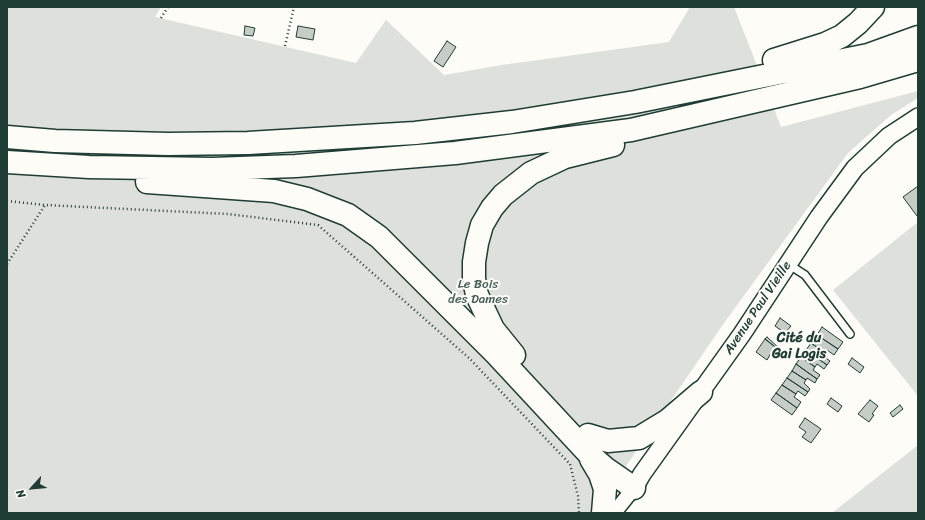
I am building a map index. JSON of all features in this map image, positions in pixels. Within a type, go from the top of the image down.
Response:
[{"type":"highway","points":[[248,143],[514,110],[632,91],[788,57],[842,36],[858,23],[873,7]]},
{"type":"highway","points":[[7,138],[55,141],[168,144],[248,143],[415,133],[512,122],[635,102],[868,55],[918,37]]},
{"type":"highway","points":[[7,162],[89,167],[212,169],[296,166],[455,153],[631,130],[860,77],[918,60]]},
{"type":"highway","points":[[638,481],[605,468],[493,329],[484,313],[477,295],[474,279],[474,262],[480,231],[492,208],[503,196],[532,173],[565,157],[644,138],[778,97]]},
{"type":"highway","points":[[7,168],[60,175],[274,192],[307,199],[348,215],[379,237],[588,445],[605,489],[603,513]]},
{"type":"highway","points":[[588,445],[638,438],[667,421],[701,392]]},
{"type":"street","name":"Avenue Paul Vieille","points":[[614,513],[742,334],[819,217],[855,168],[889,136],[918,117]]},
{"type":"lane","points":[[788,264],[805,275],[850,334]]},
{"type":"path","points":[[160,18],[168,7]]},
{"type":"path","points":[[285,46],[294,7]]},
{"type":"path","points":[[7,201],[45,205],[228,214],[318,225],[469,358],[570,464],[578,496],[579,513]]},
{"type":"path","points":[[7,264],[45,205]]},
{"type":"green space","name":"Le Bois des Dames","points":[[7,7],[161,7],[155,17],[356,63],[386,20],[444,75],[502,65],[669,42],[690,7],[734,7],[781,127],[918,91],[918,98],[891,115],[848,153],[724,323],[594,513],[7,513]]},
{"type":"green space","points":[[918,222],[918,396],[833,290]]},
{"type":"green space","points":[[918,445],[918,513],[832,513]]},
{"type":"building","points":[[245,26],[255,28],[253,36],[244,35]]},
{"type":"building","points":[[298,26],[315,29],[313,40],[296,37]]},
{"type":"building","points":[[447,41],[456,47],[443,67],[434,61]]},
{"type":"building","points":[[918,186],[918,215],[917,216],[903,197]]},
{"type":"building","points":[[780,318],[791,326],[785,333],[775,326]]},
{"type":"building","points":[[822,327],[843,342],[838,349],[817,335]]},
{"type":"building","points":[[817,335],[838,349],[834,355],[827,350],[825,353],[811,343]]},
{"type":"building","points":[[767,337],[780,349],[779,350],[765,339]]},
{"type":"building","points":[[765,339],[779,350],[775,356],[771,353],[767,360],[756,352]]},
{"type":"building","points":[[811,343],[825,353],[823,356],[830,361],[827,365],[806,350]]},
{"type":"building","points":[[806,350],[827,365],[824,369],[817,364],[815,367],[801,357]]},
{"type":"building","points":[[801,357],[815,367],[813,370],[820,375],[817,379],[796,364]]},
{"type":"building","points":[[852,358],[864,367],[860,373],[848,364]]},
{"type":"building","points":[[796,364],[817,379],[815,383],[807,378],[806,380],[792,371]]},
{"type":"building","points":[[792,371],[806,380],[804,383],[810,389],[808,392],[787,378]]},
{"type":"building","points":[[787,378],[808,392],[805,396],[798,391],[796,394],[782,385]]},
{"type":"building","points":[[782,385],[796,394],[794,397],[801,402],[797,408],[776,393]]},
{"type":"building","points":[[776,393],[797,408],[792,415],[771,400]]},
{"type":"building","points":[[831,398],[842,406],[838,412],[827,404]]},
{"type":"building","points":[[870,400],[878,406],[872,414],[874,415],[869,422],[858,414]]},
{"type":"building","points":[[900,405],[903,409],[893,417],[890,413]]},
{"type":"building","points":[[805,418],[821,429],[811,443],[802,437],[806,432],[799,427]]},
{"type":"district","name":"Cité du Gai Logis","points":[[799,346]]}]
